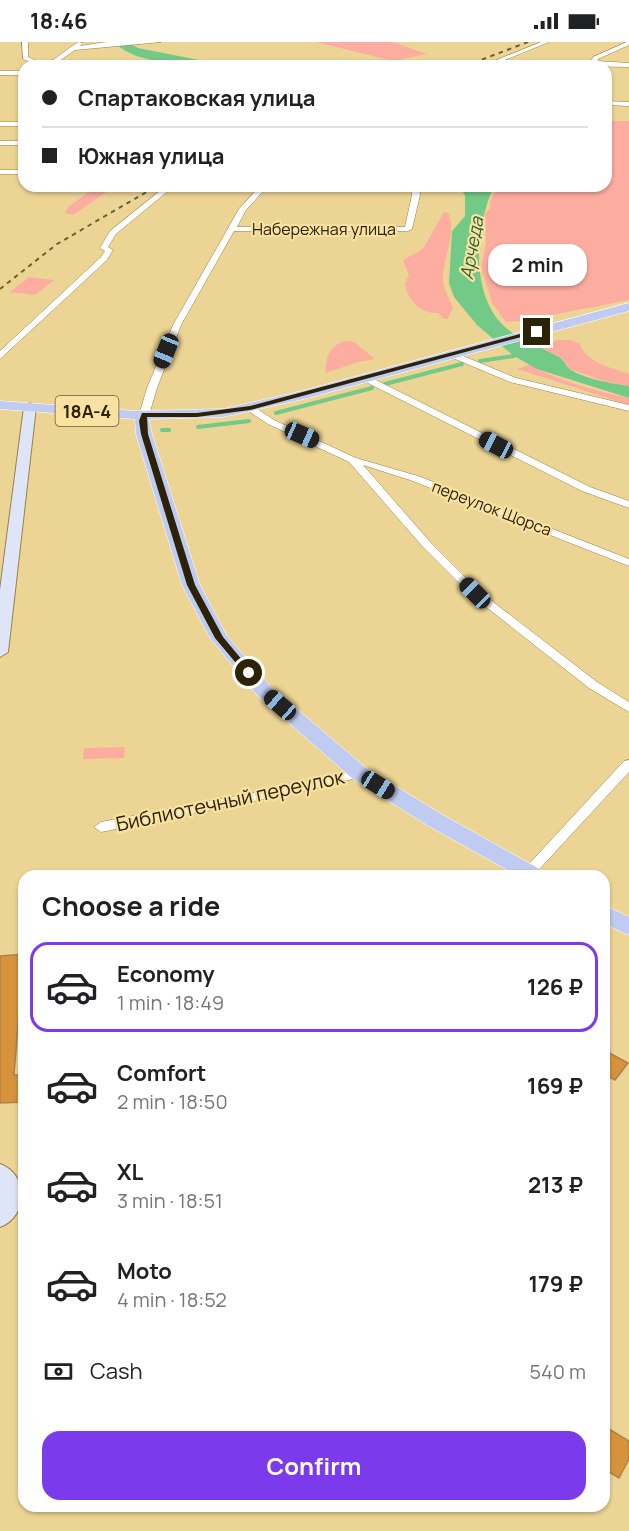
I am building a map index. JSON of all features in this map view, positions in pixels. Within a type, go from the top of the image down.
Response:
[{"type":"main road","name":"18А-4","points":[[0,405],[144,415],[197,415],[250,408],[629,307]]},
{"type":"main road","points":[[144,415],[142,421],[144,434],[191,585],[219,638],[264,691],[359,773],[520,870]]},
{"type":"main road","points":[[610,916],[629,927]]},
{"type":"street","points":[[25,42],[26,58],[30,60]]},
{"type":"street","points":[[57,60],[81,42]]},
{"type":"street","points":[[75,48],[158,42]]},
{"type":"street","points":[[500,60],[546,42]]},
{"type":"street","points":[[595,60],[629,42]]},
{"type":"street","points":[[612,64],[629,65]]},
{"type":"street","points":[[612,70],[618,65]]},
{"type":"street","points":[[0,73],[18,73]]},
{"type":"street","points":[[612,104],[629,104]]},
{"type":"street","points":[[0,124],[18,124]]},
{"type":"street","points":[[0,143],[18,144]]},
{"type":"street","points":[[0,172],[18,172]]},
{"type":"street","points":[[0,357],[14,341],[104,258],[110,250],[104,248],[113,233],[163,192]]},
{"type":"street","points":[[144,415],[177,325],[243,209],[259,192]]},
{"type":"street","name":"Набережная улица","points":[[232,229],[408,229],[416,192]]},
{"type":"street","points":[[451,354],[513,380],[629,408]]},
{"type":"street","points":[[365,378],[586,489],[629,505]]},
{"type":"street","points":[[0,652],[30,407]]},
{"type":"street","name":"переулок Щорса","points":[[250,408],[271,422],[353,460],[414,478],[629,563]]},
{"type":"street","points":[[353,460],[418,536],[475,593],[593,685],[629,708]]},
{"type":"street","points":[[534,870],[629,764]]},
{"type":"street","name":"Библиотечный переулок","points":[[101,827],[298,788],[359,773]]},
{"type":"street","points":[[0,1217],[10,1202],[11,1183]]},
{"type":"shaded area","points":[[316,42],[392,42],[427,54],[389,60]]},
{"type":"shaded area","points":[[612,121],[629,121],[629,300],[526,318],[522,321],[506,322],[492,303],[481,267],[486,243],[485,213],[490,209],[494,194],[497,192],[612,192]]},
{"type":"shaded area","points":[[89,192],[106,192],[73,215],[65,213],[68,207]]},
{"type":"shaded area","points":[[444,212],[448,213],[451,226],[443,279],[453,308],[448,319],[444,319],[438,313],[421,309],[412,301],[405,284],[409,275],[403,260],[423,249]]},
{"type":"shaded area","points":[[29,277],[54,280],[35,295],[10,292]]},
{"type":"shaded area","points":[[557,340],[571,340],[580,344],[588,356],[594,360],[629,374],[629,386],[604,381],[570,369],[562,358],[540,347]]},
{"type":"shaded area","points":[[344,341],[354,342],[375,359],[326,373],[329,353]]},
{"type":"shaded area","points":[[531,364],[564,380],[629,398],[629,405],[517,369]]},
{"type":"shaded area","points":[[125,747],[124,758],[83,759],[84,748]]},
{"type":"water","points":[[463,192],[492,192],[483,218],[480,237],[480,274],[490,308],[500,322],[520,338],[561,358],[569,369],[600,381],[629,386],[629,398],[537,369],[514,356],[477,325],[454,297],[449,283],[452,231],[465,216]]},
{"type":"building","points":[[18,954],[18,1025],[14,1075],[18,1075],[18,1102],[0,1103],[0,956]]},
{"type":"building","points":[[610,1053],[628,1063],[615,1080],[610,1077]]},
{"type":"building","points":[[610,1430],[629,1441],[629,1459],[619,1478],[610,1473]]},
{"type":"waterway","name":"Арчеда","points":[[124,45],[134,51],[179,60]]},
{"type":"waterway","points":[[480,361],[514,356]]},
{"type":"waterway","points":[[385,384],[462,364]]},
{"type":"waterway","points":[[276,413],[372,388]]},
{"type":"waterway","points":[[198,427],[249,421]]},
{"type":"waterway","points":[[162,430],[169,430]]},
{"type":"railway","points":[[481,60],[528,42]]},
{"type":"railway","points":[[0,289],[57,244],[147,192]]},
{"type":"route","points":[[249,673],[219,638],[191,585],[144,434],[142,421],[144,415],[197,415],[250,408],[537,332]]}]
